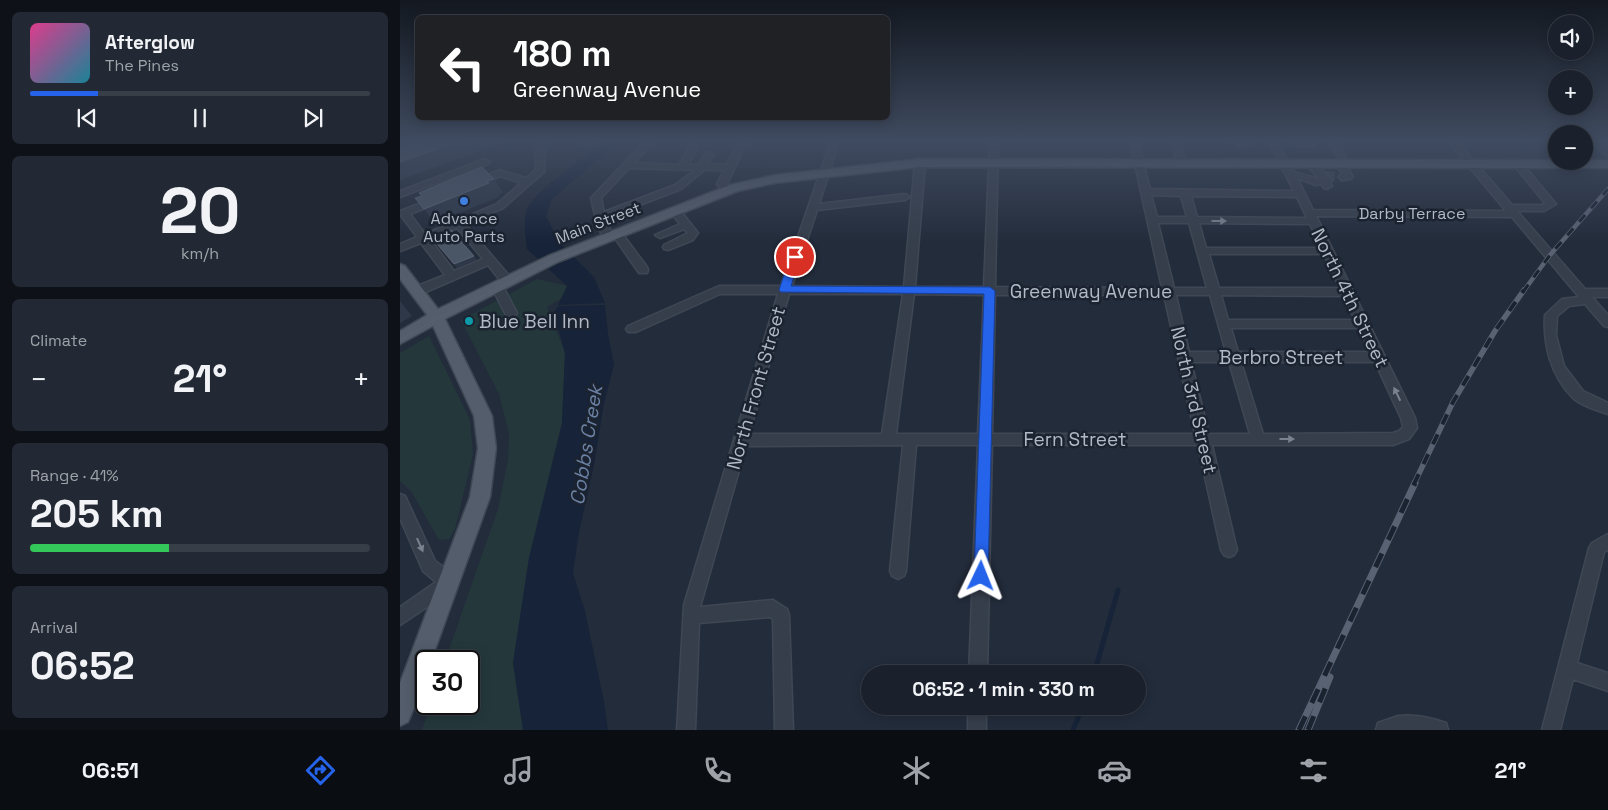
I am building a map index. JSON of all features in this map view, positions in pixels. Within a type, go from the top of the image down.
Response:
[{"type":"main road","name":"Main Street","points":[[553,259],[727,191],[767,180],[807,175]]},
{"type":"main road","name":"Main Street","points":[[1316,175],[1326,175]]},
{"type":"main road","points":[[400,338],[436,317],[553,259]]},
{"type":"main road","points":[[400,269],[436,317],[483,416],[486,432],[486,462],[480,497],[400,714]]},
{"type":"street","points":[[400,194],[450,175]]},
{"type":"street","points":[[469,187],[495,175]]},
{"type":"street","points":[[506,175],[528,182]]},
{"type":"street","points":[[400,248],[500,206],[536,175]]},
{"type":"street","points":[[618,175],[596,198],[600,218],[612,236],[643,270]]},
{"type":"street","points":[[672,175],[693,176]]},
{"type":"street","points":[[726,175],[722,184],[727,191]]},
{"type":"street","name":"North Front Street","points":[[686,730],[692,610],[784,290],[823,175]]},
{"type":"street","points":[[888,440],[909,290],[919,175]]},
{"type":"street","points":[[978,665],[993,175]]},
{"type":"street","name":"North 3rd Street","points":[[1142,175],[1229,550]]},
{"type":"street","name":"North 4th Street","points":[[1293,175],[1300,194],[1408,418],[1410,428],[1407,432]]},
{"type":"street","points":[[1301,175],[1316,182],[1322,176]]},
{"type":"street","points":[[1482,175],[1608,323]]},
{"type":"street","name":"Darby Terrace","points":[[1152,220],[1513,211],[1544,208],[1551,204],[1527,175]]},
{"type":"street","points":[[600,218],[678,187],[693,176]]},
{"type":"street","points":[[1146,192],[1300,194]]},
{"type":"street","points":[[1186,193],[1258,439]]},
{"type":"street","points":[[811,208],[905,197]]},
{"type":"street","points":[[443,198],[404,213],[422,239],[436,248],[448,265]]},
{"type":"street","points":[[668,246],[693,234],[675,211]]},
{"type":"street","points":[[459,223],[463,236],[478,252],[502,284],[511,312]]},
{"type":"street","points":[[660,235],[686,225]]},
{"type":"street","points":[[1203,250],[1328,251]]},
{"type":"street","points":[[417,291],[448,265],[478,252]]},
{"type":"street","name":"Greenway Avenue","points":[[632,329],[719,290],[1348,292]]},
{"type":"street","points":[[1608,293],[1585,296],[1566,302],[1551,315],[1550,335],[1558,367],[1578,395],[1608,409]]},
{"type":"street","points":[[1224,324],[1363,324]]},
{"type":"street","name":"Berbro Street","points":[[1184,357],[1379,357]]},
{"type":"street","name":"Fern Street","points":[[741,440],[1392,439],[1407,432]]},
{"type":"street","points":[[898,571],[910,440]]},
{"type":"street","points":[[400,501],[429,566],[449,582],[400,617]]},
{"type":"street","points":[[1551,730],[1603,545]]},
{"type":"street","points":[[692,610],[773,608],[778,611],[781,615],[784,730]]},
{"type":"street","points":[[1568,669],[1608,682]]},
{"type":"street","points":[[976,730],[977,715]]},
{"type":"street","points":[[1385,730],[1395,725],[1428,726],[1439,730]]},
{"type":"green space","points":[[537,279],[572,287],[570,293],[547,307],[565,353],[562,423],[529,558],[513,663],[523,730],[422,730],[427,715],[480,715],[480,650],[449,650],[498,509],[508,460],[509,434],[499,394],[461,320]]},
{"type":"green space","points":[[429,336],[470,420],[473,454],[455,529],[449,539],[439,540],[411,491],[400,481],[400,353]]},
{"type":"water","points":[[561,175],[580,175],[552,199],[546,216],[559,242],[594,277],[605,303],[558,305],[567,286],[527,249],[526,212],[534,199]]},
{"type":"water","name":"Cobbs Creek","points":[[605,305],[614,365],[604,403],[573,573],[585,611],[608,730],[523,730],[513,663],[529,558],[562,423],[565,353],[554,313],[558,306]]},
{"type":"building","points":[[462,175],[490,175],[494,179],[487,181],[489,183],[424,209],[415,198],[422,196],[419,193]]},
{"type":"building","points":[[451,230],[474,256],[454,264],[432,238]]},
{"type":"waterway","points":[[1097,665],[1118,590]]},
{"type":"waterway","points":[[1073,730],[1079,715]]},
{"type":"tunnel","points":[[1325,176],[1343,177]]},
{"type":"tram line","points":[[400,340],[437,319],[553,261],[735,189],[775,180],[820,175]]},
{"type":"railway","points":[[1523,292],[1550,255],[1608,189]]},
{"type":"railway","points":[[1414,484],[1453,402],[1495,331],[1524,290]]},
{"type":"railway","points":[[1299,730],[1415,483]]},
{"type":"railway","points":[[1308,730],[1330,677]]},
{"type":"place","name":"Advance Auto Parts","points":[[464,201]]},
{"type":"place","name":"Blue Bell Inn","points":[[469,321]]},
{"type":"route","points":[[795,257],[784,290],[990,291],[981,576]]}]
